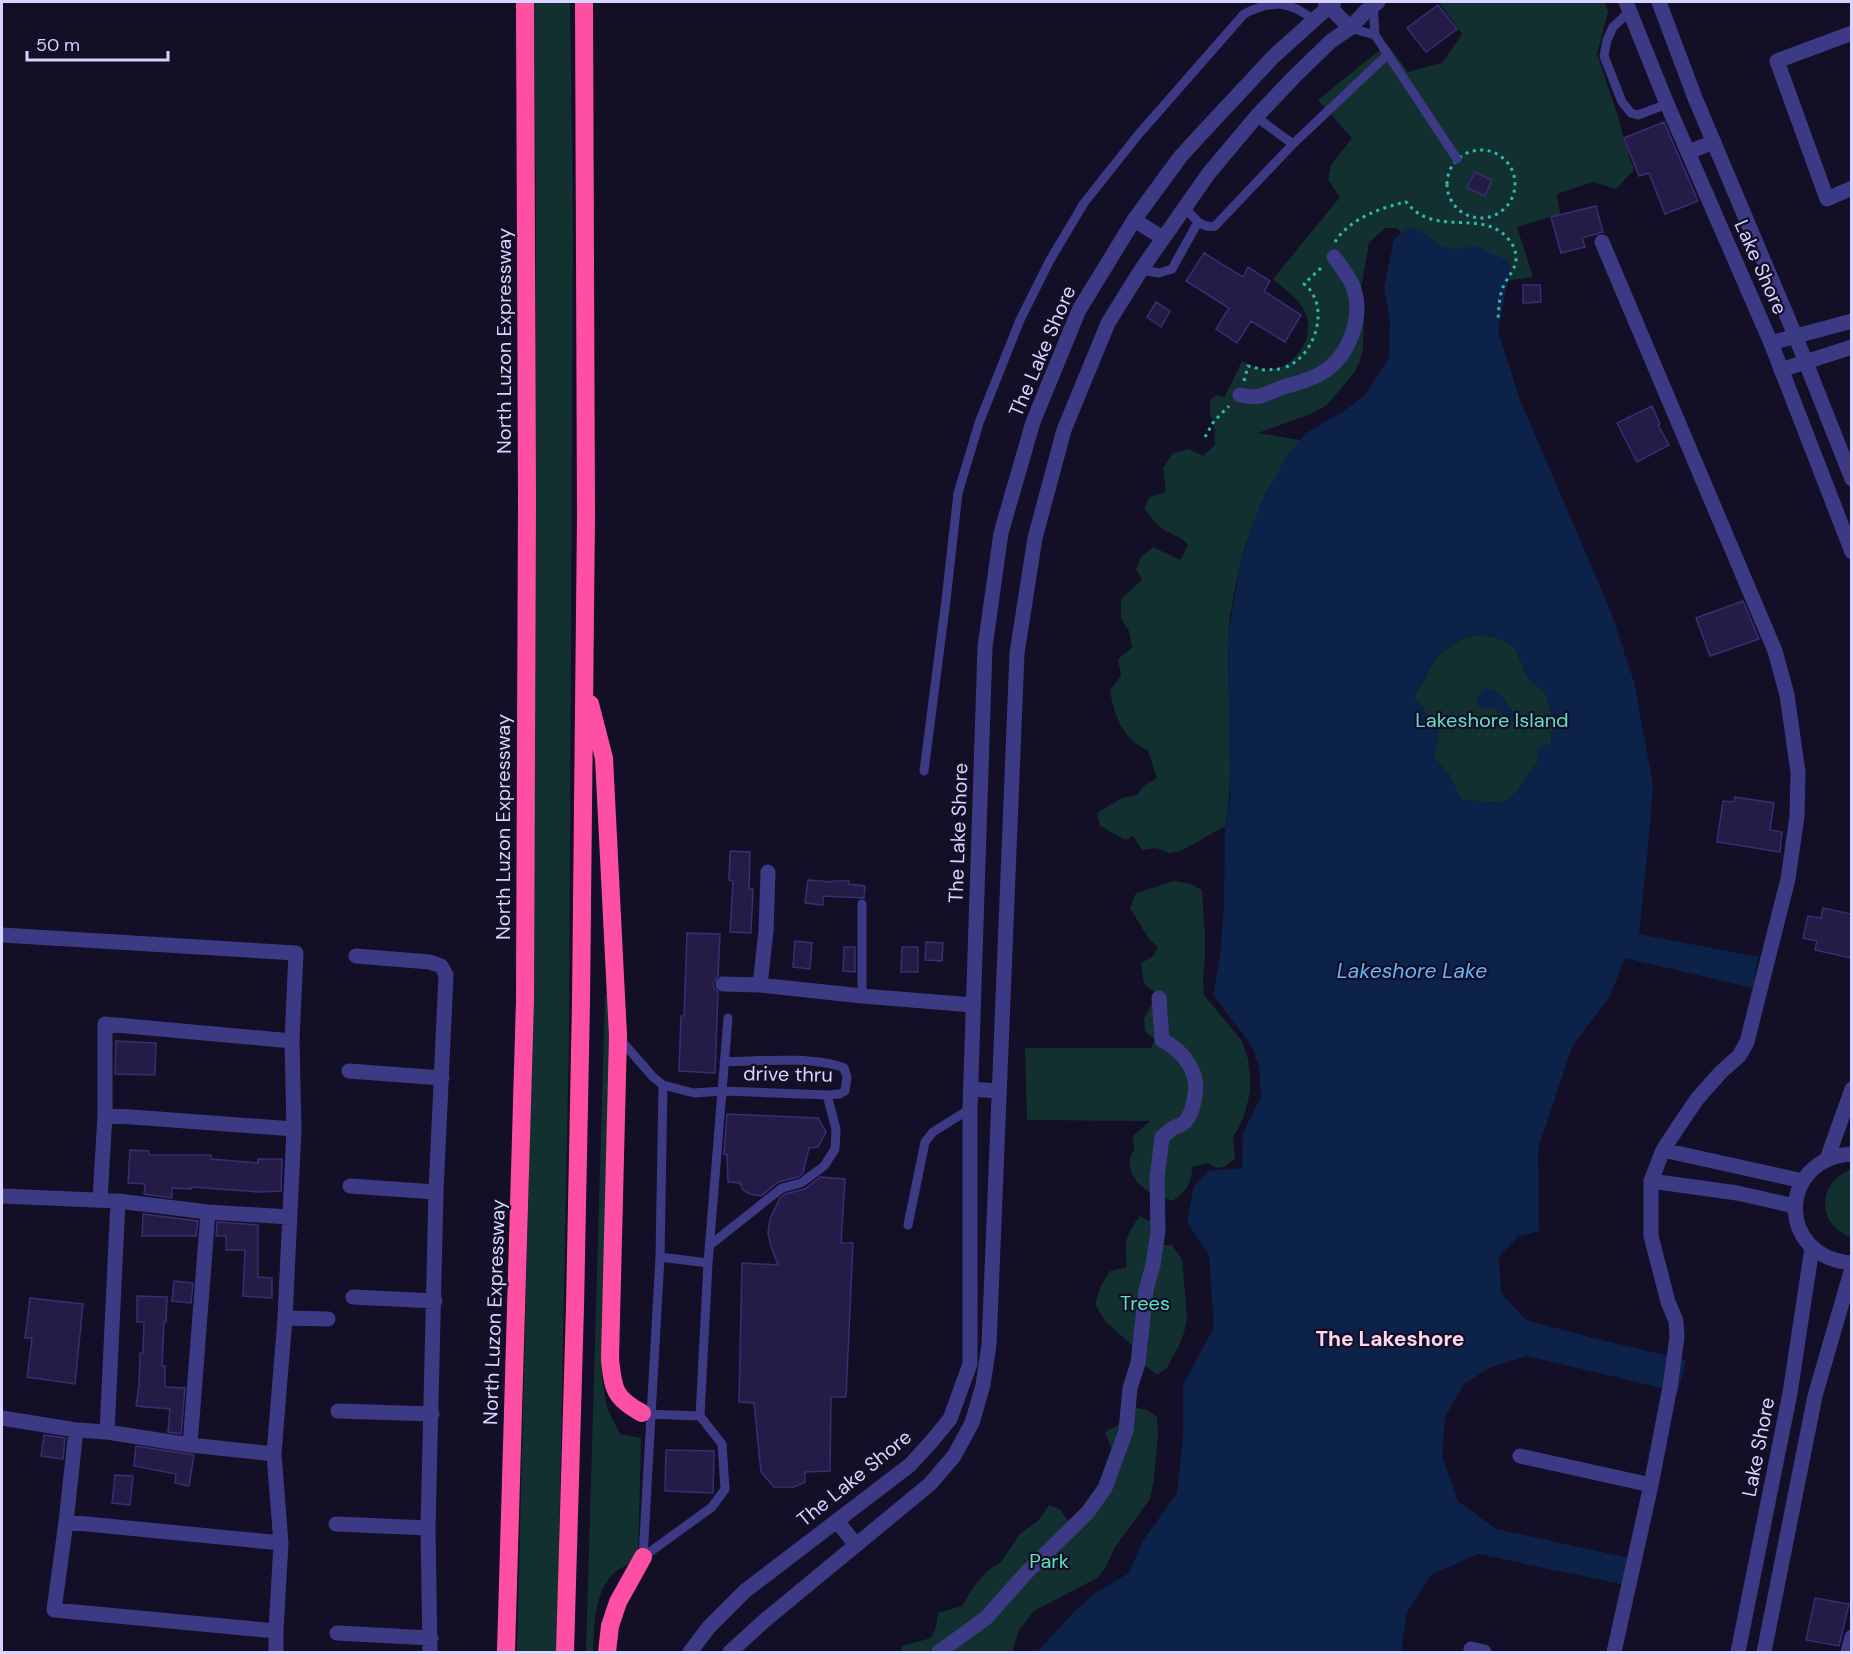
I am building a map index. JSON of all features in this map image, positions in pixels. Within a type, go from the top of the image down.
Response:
[{"type":"highway","name":"North Luzon Expressway","points":[[506,1653],[525,1000],[525,2]]},
{"type":"highway","points":[[566,1653],[582,1002],[586,516],[584,2]]},
{"type":"highway","points":[[583,679],[604,758],[618,1036],[610,1359],[616,1391],[626,1404],[646,1414]]},
{"type":"highway","points":[[608,1653],[610,1626],[618,1602],[644,1557]]},
{"type":"street","points":[[729,1653],[764,1621],[930,1485],[954,1456],[972,1423],[983,1386],[989,1345],[1017,653],[1035,538],[1064,430],[1108,323],[1141,270],[1209,173],[1256,117],[1331,41],[1350,28],[1374,2]]},
{"type":"street","name":"Lake Shore","points":[[1659,2],[1714,142],[1795,335],[1812,360],[1851,479]]},
{"type":"street","points":[[1329,3],[1350,28]]},
{"type":"street","name":"The Lake Shore","points":[[690,1653],[709,1627],[745,1591],[909,1465],[950,1419],[970,1364],[970,1109],[985,647],[1001,533],[1033,422],[1079,310],[1134,220],[1196,140],[1273,57],[1314,21],[1329,3]]},
{"type":"street","name":"Lake Shore","points":[[1628,6],[1667,104],[1771,343],[1851,552]]},
{"type":"street","points":[[1314,21],[1331,41]]},
{"type":"street","points":[[1851,33],[1777,61],[1827,199],[1851,188]]},
{"type":"street","points":[[1688,152],[1714,142]]},
{"type":"street","points":[[1134,220],[1163,238]]},
{"type":"street","points":[[1602,242],[1775,651],[1787,695],[1798,772],[1797,816],[1788,879],[1747,1042],[1739,1056],[1697,1099],[1664,1150],[1651,1181],[1651,1236],[1668,1302],[1676,1321],[1677,1337],[1671,1387],[1614,1653]]},
{"type":"street","points":[[1240,395],[1262,397],[1271,391],[1312,378],[1336,362],[1346,349],[1354,323],[1355,299],[1352,285],[1334,257]]},
{"type":"street","points":[[1771,343],[1851,321]]},
{"type":"street","points":[[1811,331],[1812,360]]},
{"type":"street","points":[[1781,369],[1851,347]]},
{"type":"street","points":[[760,986],[766,931],[768,872]]},
{"type":"street","points":[[2,934],[296,953],[292,1041],[294,1129],[285,1318],[274,1454],[280,1543],[276,1653]]},
{"type":"street","points":[[337,1633],[431,1645],[429,1528],[436,1192],[446,975],[441,966],[430,962],[356,956]]},
{"type":"street","points":[[723,984],[973,1005]]},
{"type":"street","points":[[939,1653],[986,1618],[1026,1573],[1088,1512],[1105,1488],[1126,1431],[1130,1388],[1138,1363],[1146,1290],[1153,1265],[1158,1231],[1157,1179],[1162,1137],[1184,1124],[1192,1111],[1197,1085],[1193,1070],[1185,1059],[1173,1046],[1162,1040],[1159,998]]},
{"type":"street","points":[[100,1200],[105,1114],[105,1024],[292,1041]]},
{"type":"street","points":[[349,1071],[442,1078]]},
{"type":"street","points":[[971,1089],[998,1091]]},
{"type":"street","points":[[1827,1159],[1851,1089]]},
{"type":"street","points":[[105,1114],[294,1129]]},
{"type":"street","points":[[1664,1150],[1803,1181]]},
{"type":"street","points":[[1851,1154],[1827,1159],[1813,1168],[1797,1193],[1795,1206],[1802,1236],[1812,1248],[1830,1260],[1851,1263]]},
{"type":"street","points":[[1762,1199],[1765,1174]]},
{"type":"street","points":[[1651,1181],[1737,1193],[1795,1206]]},
{"type":"street","points":[[350,1186],[436,1192]]},
{"type":"street","points":[[2,1196],[118,1201],[208,1212],[290,1217]]},
{"type":"street","points":[[107,1432],[118,1201]]},
{"type":"street","points":[[190,1445],[208,1212]]},
{"type":"street","name":"Lake Shore","points":[[1738,1653],[1790,1393],[1812,1248]]},
{"type":"street","points":[[1764,1653],[1815,1396],[1851,1268]]},
{"type":"street","points":[[353,1297],[435,1300]]},
{"type":"street","points":[[285,1318],[328,1319]]},
{"type":"street","points":[[338,1411],[432,1414]]},
{"type":"street","points":[[2,1418],[76,1430],[274,1454]]},
{"type":"street","points":[[76,1430],[54,1610],[276,1631]]},
{"type":"street","points":[[1520,1456],[1651,1485]]},
{"type":"street","points":[[837,1521],[856,1545]]},
{"type":"street","points":[[66,1522],[280,1543]]},
{"type":"street","points":[[336,1524],[429,1528]]},
{"type":"street","points":[[1848,1653],[1851,1637]]},
{"type":"lane","points":[[924,771],[958,493],[979,423],[1020,320],[1050,260],[1084,203],[1138,135],[1244,14],[1257,6],[1281,2],[1301,9],[1314,21]]},
{"type":"lane","points":[[1374,2],[1375,35],[1457,159]]},
{"type":"lane","points":[[1628,6],[1613,27],[1607,40],[1604,56],[1622,102],[1631,113],[1638,115],[1667,104]]},
{"type":"lane","points":[[1350,28],[1375,35]]},
{"type":"lane","points":[[1185,207],[1198,222],[1210,227],[1215,226],[1293,144],[1388,54]]},
{"type":"lane","points":[[1256,117],[1293,144]]},
{"type":"lane","points":[[1141,270],[1159,273],[1172,269],[1198,222]]},
{"type":"lane","points":[[862,904],[862,996]]},
{"type":"lane","points":[[644,1557],[712,1506],[725,1489],[722,1444],[700,1416],[708,1263],[728,1018]]},
{"type":"lane","points":[[618,1036],[653,1077],[663,1085],[660,1257],[646,1414],[644,1557]]},
{"type":"lane","name":"drive thru","points":[[663,1085],[694,1094],[723,1091],[827,1095],[840,1094],[845,1091],[847,1077],[844,1068],[833,1064],[724,1062]]},
{"type":"lane","points":[[710,1245],[782,1188],[801,1183],[824,1166],[835,1149],[836,1129],[827,1095]]},
{"type":"lane","points":[[908,1225],[925,1142],[933,1132],[970,1109]]},
{"type":"lane","points":[[660,1257],[708,1263]]},
{"type":"lane","points":[[646,1414],[700,1416]]},
{"type":"path","points":[[1478,150],[1490,151],[1501,156],[1514,175],[1515,187],[1506,208],[1497,215],[1487,218],[1465,215],[1456,209],[1446,189],[1450,168],[1457,159],[1478,150]]},
{"type":"green space","points":[[534,2],[570,2],[573,216],[569,1038],[557,1652],[517,1652],[532,1045],[536,217]]},
{"type":"green space","points":[[1439,2],[1605,2],[1608,12],[1597,54],[1634,170],[1616,189],[1593,182],[1557,194],[1560,214],[1517,227],[1533,277],[1500,282],[1417,244],[1396,228],[1385,228],[1369,243],[1358,305],[1364,320],[1363,349],[1354,373],[1327,405],[1313,413],[1258,433],[1300,440],[1276,477],[1258,513],[1244,552],[1234,594],[1228,634],[1231,757],[1225,826],[1181,851],[1169,853],[1156,848],[1142,850],[1133,836],[1126,840],[1100,826],[1097,813],[1122,798],[1137,795],[1145,785],[1157,778],[1148,751],[1132,740],[1121,726],[1110,690],[1121,676],[1118,659],[1132,648],[1129,631],[1121,619],[1121,599],[1142,580],[1136,569],[1141,557],[1153,547],[1180,560],[1188,545],[1161,527],[1144,508],[1150,497],[1166,492],[1163,468],[1173,453],[1189,449],[1203,456],[1215,445],[1210,400],[1217,395],[1224,398],[1242,361],[1264,370],[1275,369],[1293,359],[1300,352],[1308,332],[1305,312],[1295,298],[1273,279],[1340,197],[1328,180],[1331,165],[1352,138],[1318,100],[1387,44],[1408,72],[1442,63],[1462,34]]},
{"type":"green space","name":"Lakeshore Island","points":[[1473,635],[1496,637],[1515,648],[1528,679],[1545,691],[1553,718],[1551,744],[1516,793],[1501,803],[1461,800],[1449,774],[1434,758],[1439,729],[1414,697],[1442,652],[1449,646]]},
{"type":"green space","points":[[1174,881],[1191,884],[1202,890],[1205,935],[1204,995],[1242,1041],[1248,1059],[1250,1092],[1245,1113],[1233,1136],[1235,1159],[1224,1167],[1216,1168],[1208,1163],[1192,1167],[1187,1187],[1172,1201],[1154,1194],[1138,1183],[1130,1167],[1134,1150],[1133,1136],[1150,1121],[1027,1120],[1025,1048],[1151,1048],[1155,1040],[1145,1031],[1144,1019],[1157,994],[1144,984],[1141,963],[1152,957],[1158,948],[1147,936],[1130,908],[1136,893]]},
{"type":"green space","points":[[608,993],[612,995],[608,1236],[602,1379],[607,1408],[620,1434],[641,1438],[638,1560],[615,1572],[606,1582],[596,1611],[593,1652],[586,1652],[605,995]]},
{"type":"green space","points":[[1851,1169],[1851,1237],[1831,1223],[1825,1204],[1832,1184],[1840,1175]]},
{"type":"green space","name":"Trees","points":[[1140,1216],[1157,1225],[1162,1245],[1172,1245],[1182,1259],[1187,1317],[1184,1333],[1167,1368],[1157,1375],[1142,1363],[1136,1349],[1105,1321],[1095,1304],[1101,1286],[1110,1271],[1127,1267],[1127,1240]]},
{"type":"green space","name":"Park","points":[[1132,1407],[1147,1410],[1157,1417],[1158,1435],[1150,1499],[1115,1547],[1106,1567],[1097,1578],[1034,1611],[1019,1630],[1012,1652],[901,1652],[902,1646],[931,1638],[936,1627],[938,1613],[962,1606],[987,1571],[1000,1563],[1020,1534],[1039,1520],[1049,1505],[1061,1510],[1073,1529],[1105,1500],[1114,1454],[1105,1432],[1125,1422]]},
{"type":"water","name":"Lakeshore Lake","points":[[1408,227],[1423,232],[1437,244],[1455,249],[1478,246],[1510,261],[1498,331],[1520,400],[1611,612],[1634,682],[1653,784],[1639,934],[1758,957],[1753,988],[1625,958],[1610,996],[1572,1047],[1538,1149],[1539,1231],[1519,1236],[1499,1256],[1501,1293],[1526,1320],[1686,1360],[1678,1392],[1527,1356],[1489,1368],[1464,1384],[1445,1417],[1442,1456],[1458,1501],[1496,1529],[1634,1559],[1630,1586],[1478,1554],[1431,1575],[1407,1612],[1401,1652],[1037,1652],[1094,1594],[1129,1573],[1142,1542],[1177,1493],[1183,1435],[1183,1385],[1214,1327],[1209,1255],[1187,1222],[1194,1186],[1209,1171],[1242,1168],[1243,1133],[1261,1097],[1259,1067],[1252,1046],[1213,994],[1220,957],[1224,904],[1225,826],[1230,798],[1228,637],[1240,566],[1262,500],[1284,461],[1311,430],[1341,413],[1364,396],[1389,358],[1390,321],[1384,289],[1394,239]],"holes":[[[1473,635],[1496,637],[1515,648],[1528,679],[1545,691],[1553,718],[1551,744],[1539,747],[1537,764],[1526,776],[1516,793],[1501,803],[1461,800],[1449,774],[1434,758],[1439,729],[1414,697],[1436,659],[1449,646]]]},
{"type":"water","points":[[1485,689],[1501,694],[1514,713],[1514,718],[1511,720],[1494,709],[1480,707],[1477,702],[1478,696]]},
{"type":"building","points":[[1438,5],[1457,29],[1426,52],[1407,28]]},
{"type":"building","points":[[1664,122],[1698,201],[1665,214],[1649,173],[1639,176],[1624,138]]},
{"type":"building","points":[[1475,172],[1492,180],[1485,196],[1467,188]]},
{"type":"building","points":[[1596,206],[1603,232],[1582,238],[1585,247],[1561,253],[1551,217]]},
{"type":"building","points":[[1204,253],[1243,277],[1248,267],[1270,281],[1264,291],[1301,315],[1285,342],[1251,321],[1237,343],[1216,329],[1229,308],[1186,281]]},
{"type":"building","points":[[1523,285],[1540,285],[1541,302],[1523,303]]},
{"type":"building","points":[[1156,302],[1170,311],[1161,327],[1147,317]]},
{"type":"building","points":[[1652,406],[1660,424],[1658,425],[1669,445],[1637,462],[1617,423]]},
{"type":"building","points":[[1743,601],[1759,639],[1710,656],[1696,618]]},
{"type":"building","points":[[1735,797],[1774,803],[1770,830],[1782,832],[1780,852],[1717,842],[1723,801],[1734,802]]},
{"type":"building","points":[[730,851],[750,852],[749,889],[753,889],[751,933],[730,932],[733,881],[729,880]]},
{"type":"building","points":[[808,880],[849,881],[849,884],[865,886],[864,898],[823,896],[823,905],[805,903]]},
{"type":"building","points":[[1823,908],[1851,914],[1851,958],[1815,950],[1817,941],[1803,938],[1808,916],[1821,918]]},
{"type":"building","points":[[687,933],[720,934],[718,976],[713,983],[718,992],[715,1073],[679,1071],[681,1016],[684,1016]]},
{"type":"building","points":[[795,941],[812,943],[810,969],[793,967]]},
{"type":"building","points":[[926,942],[943,943],[942,961],[925,960]]},
{"type":"building","points":[[844,947],[855,947],[855,972],[843,971]]},
{"type":"building","points":[[902,947],[918,947],[918,972],[901,972]]},
{"type":"building","points":[[116,1041],[156,1043],[155,1075],[115,1074]]},
{"type":"building","points":[[727,1114],[818,1118],[826,1132],[818,1147],[809,1148],[803,1173],[798,1177],[778,1182],[761,1196],[750,1194],[743,1190],[740,1183],[728,1182],[727,1155],[724,1154]]},
{"type":"building","points":[[130,1150],[149,1151],[149,1155],[211,1155],[211,1159],[258,1163],[258,1159],[282,1159],[281,1191],[258,1192],[191,1187],[191,1189],[172,1188],[172,1198],[144,1194],[145,1184],[128,1183]]},
{"type":"building","points":[[820,1177],[845,1179],[841,1243],[853,1243],[846,1397],[831,1397],[830,1471],[805,1472],[805,1482],[794,1487],[774,1487],[761,1472],[754,1403],[739,1402],[742,1263],[778,1265],[768,1233],[770,1219],[780,1198],[785,1194],[805,1189]]},
{"type":"building","points":[[143,1214],[198,1221],[196,1236],[142,1236]]},
{"type":"building","points":[[217,1222],[258,1225],[258,1277],[272,1278],[272,1298],[243,1296],[245,1250],[226,1250],[226,1236],[216,1236]]},
{"type":"building","points":[[174,1281],[193,1283],[191,1303],[172,1301]]},
{"type":"building","points":[[137,1296],[167,1297],[162,1366],[165,1366],[165,1387],[185,1388],[181,1434],[168,1432],[170,1409],[136,1406],[140,1353],[143,1353],[144,1322],[137,1322]]},
{"type":"building","points":[[30,1298],[83,1304],[75,1384],[27,1377],[32,1338],[25,1338]]},
{"type":"building","points":[[44,1435],[65,1438],[63,1459],[41,1456]]},
{"type":"building","points":[[136,1446],[194,1455],[189,1486],[175,1483],[176,1474],[134,1466]]},
{"type":"building","points":[[666,1450],[714,1451],[713,1493],[665,1491]]},
{"type":"building","points":[[115,1475],[133,1476],[130,1505],[112,1503]]},
{"type":"building","points":[[1815,1598],[1849,1604],[1839,1646],[1806,1640]]},
{"type":"district","name":"The Lakeshore","points":[[1390,1339]]}]
